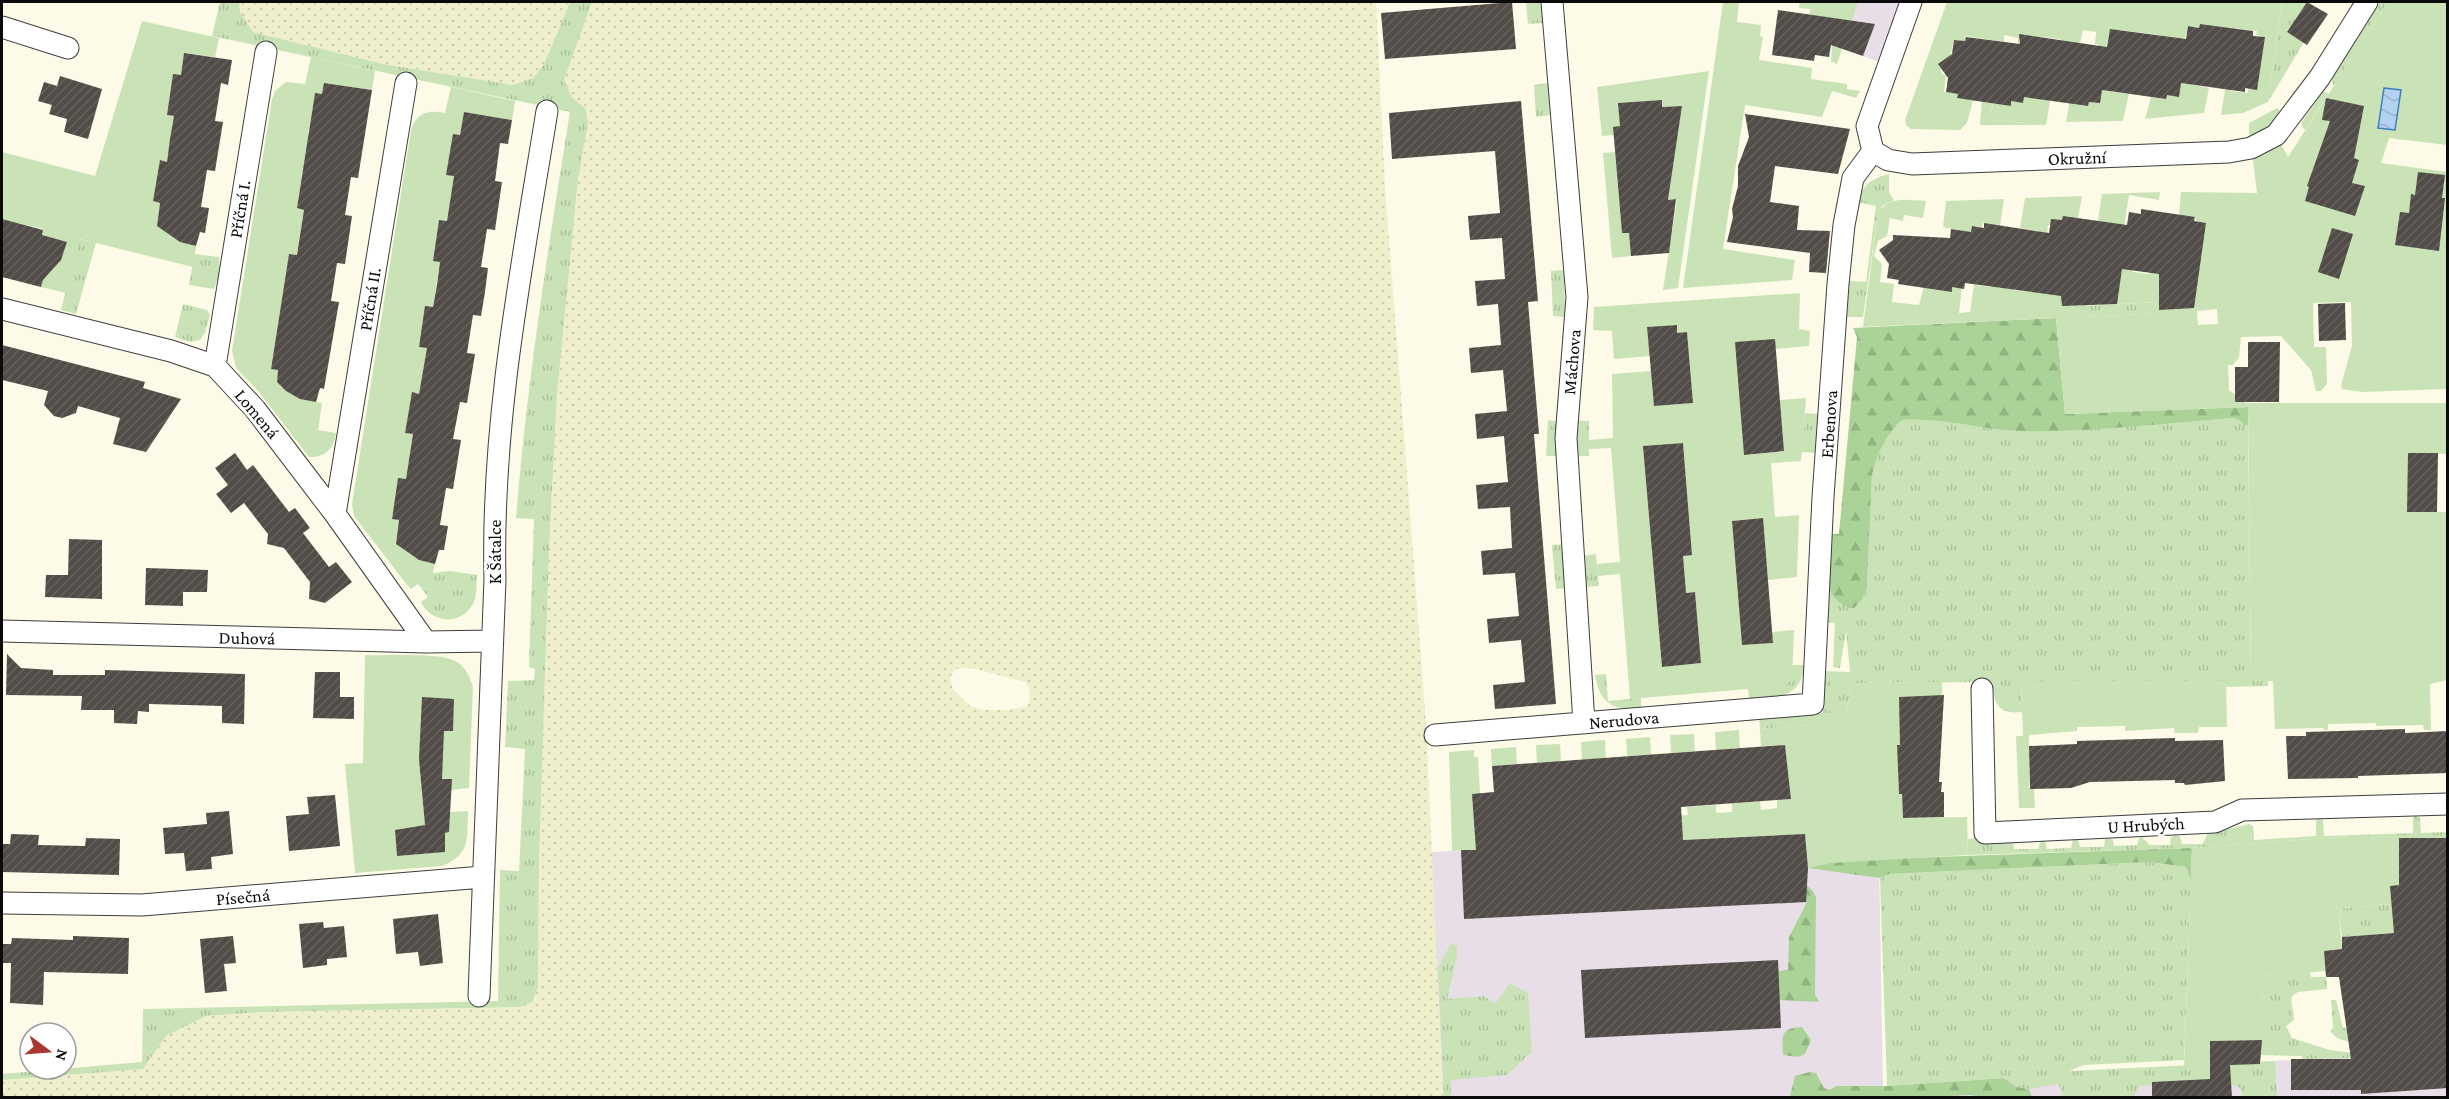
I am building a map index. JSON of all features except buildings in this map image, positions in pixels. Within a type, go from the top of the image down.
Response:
[{"type":"street","name":"Máchova","points":[[1552,2],[1577,297],[1566,438],[1584,723]]},
{"type":"street","points":[[1873,151],[1867,126],[1911,2]]},
{"type":"street","name":"Okružní","points":[[1873,151],[1888,160],[1912,164],[2229,153],[2252,148],[2276,135],[2290,118],[2320,77],[2367,2]]},
{"type":"street","points":[[2,27],[68,48]]},
{"type":"street","name":"Příčná I.","points":[[215,366],[266,52]]},
{"type":"street","name":"Příčná II.","points":[[335,514],[406,83]]},
{"type":"street","name":"K Šátalce","points":[[479,996],[495,579],[496,478],[505,391],[547,111]]},
{"type":"street","name":"Erbenova","points":[[1813,704],[1823,497],[1844,225],[1853,178],[1873,151]]},
{"type":"street","name":"Lomená","points":[[2,309],[171,351],[215,366],[255,409],[335,514],[426,642]]},
{"type":"street","name":"Duhová","points":[[2,631],[426,642],[492,641]]},
{"type":"street","name":"U Hrubých","points":[[1982,689],[1985,833],[2215,822],[2242,810],[2448,804]]},
{"type":"street","name":"Nerudova","points":[[1435,735],[1813,704]]},
{"type":"street","name":"Písečná","points":[[2,903],[142,905],[483,877]]},
{"type":"shaded area","points":[[1858,2],[1911,2],[1888,65],[1841,48]]},
{"type":"shaded area","points":[[1805,834],[1879,859],[1883,1088],[2447,1049],[2447,1097],[1443,1097],[1431,852]]},
{"type":"green space","points":[[220,2],[239,2],[240,12],[253,32],[383,64],[513,85],[533,78],[544,64],[570,2],[592,2],[564,80],[572,97],[586,109],[588,123],[578,179],[557,395],[549,550],[539,865],[538,987],[532,1002],[521,1007],[264,1012],[206,1016],[166,1036],[143,1069],[78,1074],[78,1067],[142,1062],[143,1009],[498,1001],[500,870],[519,871],[525,749],[505,747],[508,681],[534,680],[535,669],[529,667],[534,519],[516,518],[532,366],[570,112],[212,36]]},
{"type":"green space","points":[[239,2],[570,2],[544,64],[533,78],[513,85],[383,64],[253,32],[240,12]]},
{"type":"green space","points":[[592,2],[1376,2],[1385,187],[1426,723],[1443,1097],[2,1098],[2,1080],[78,1081],[78,1074],[143,1069],[166,1036],[206,1016],[264,1012],[521,1007],[538,986],[539,865],[549,550],[557,395],[578,179],[588,123],[586,109],[572,97],[564,80]],"holes":[[[971,668],[1026,682],[1030,693],[1028,706],[1008,710],[984,710],[970,706],[953,690],[950,677],[956,669]]]},
{"type":"green space","points":[[1526,2],[1541,2],[1543,23],[1528,24]]},
{"type":"green space","points":[[1723,2],[1739,2],[1737,22],[1761,25],[1760,36],[1763,37],[1759,60],[1812,68],[1811,79],[1847,84],[1847,89],[1860,91],[1856,98],[1832,91],[1822,117],[1745,105],[1723,249],[1795,260],[1792,280],[1683,288]]},
{"type":"green space","points":[[1800,2],[1858,2],[1837,64],[1831,61],[1833,28],[1809,17],[1810,9],[1799,8]]},
{"type":"green space","points":[[1947,2],[2282,2],[2268,102],[2243,113],[2221,115],[2226,84],[2231,85],[2231,91],[2247,93],[2264,37],[2256,35],[2257,31],[2200,24],[2199,28],[2188,26],[2184,42],[2158,35],[2120,30],[2119,35],[2109,33],[2106,49],[2098,48],[2098,44],[2095,44],[2096,32],[2083,30],[2079,48],[2059,39],[2042,37],[2041,41],[2018,45],[2018,38],[2004,35],[2004,42],[1966,36],[1965,41],[1954,40],[1949,60],[1941,68],[1942,74],[1946,75],[1944,92],[1958,94],[1957,98],[1973,100],[1967,123],[1960,130],[1911,129],[1906,125],[1905,120]]},
{"type":"green space","points":[[2282,2],[2307,2],[2287,32],[2304,42],[2268,102]]},
{"type":"green space","points":[[2380,2],[2388,2],[2334,86],[2331,79]]},
{"type":"green space","points":[[2388,2],[2447,2],[2447,145],[2389,138],[2381,163],[2447,172],[2447,389],[2363,392],[2342,389],[2341,385],[2352,346],[2351,302],[2313,303],[2314,347],[2326,347],[2327,384],[2321,391],[2316,391],[2311,370],[2281,336],[2241,337],[2239,357],[2233,365],[2228,365],[2229,390],[2246,403],[2447,403],[2447,454],[2409,453],[2407,511],[2447,512],[2447,680],[2430,684],[2431,730],[2424,730],[2423,725],[2376,726],[2376,723],[2328,724],[2328,730],[2323,728],[2275,729],[2273,681],[2251,681],[2248,407],[2065,414],[2056,318],[1863,327],[1878,212],[1888,203],[1900,200],[1926,201],[1923,218],[1904,215],[1903,221],[1890,218],[1887,236],[1878,241],[1874,256],[1882,264],[1880,282],[1894,284],[1892,302],[1919,305],[1925,283],[1962,287],[1959,313],[1970,312],[1975,278],[1976,285],[1991,287],[1992,283],[2029,292],[2118,264],[2133,266],[2133,272],[2149,274],[2149,269],[2196,222],[2196,218],[2179,215],[2181,192],[2257,193],[2253,160],[2281,144],[2288,157]],"holes":[[[2101,300],[2101,305],[2156,302],[2157,313],[2084,317],[2084,306],[2094,305],[2094,301]],[[2217,309],[2218,324],[2198,325],[2197,311]]]},
{"type":"green space","points":[[142,21],[219,38],[215,57],[184,53],[181,75],[173,75],[167,115],[174,116],[167,162],[160,161],[153,201],[160,203],[157,225],[178,240],[196,246],[193,267],[80,239],[66,293],[41,287],[44,275],[47,276],[57,265],[67,242],[42,237],[43,229],[4,220],[2,227],[2,152],[95,176]]},
{"type":"green space","points":[[311,57],[375,71],[372,90],[325,83],[322,94],[315,94],[308,134],[310,169],[303,168],[297,208],[304,210],[297,255],[289,254],[271,368],[278,370],[277,382],[281,383],[280,386],[285,390],[300,398],[322,403],[318,430],[336,433],[328,451],[309,457],[259,392],[236,368],[232,351],[272,99],[275,91],[286,82],[305,84]]},
{"type":"green space","points":[[1709,71],[1678,288],[1663,290],[1677,199],[1668,200],[1682,106],[1662,107],[1661,100],[1619,103],[1620,126],[1614,135],[1602,136],[1597,87]]},
{"type":"green space","points":[[2179,77],[2194,79],[2193,85],[2209,88],[2204,113],[2145,119],[2151,97],[2166,99],[2167,95],[2176,95]]},
{"type":"green space","points":[[1548,83],[1550,115],[1536,117],[1534,85]]},
{"type":"green space","points":[[2101,84],[2112,92],[2129,94],[2123,121],[2066,122],[2070,98],[2073,100],[2072,104],[2087,106]]},
{"type":"green space","points":[[451,87],[515,101],[512,120],[464,112],[460,135],[453,134],[447,174],[454,176],[447,221],[439,220],[433,260],[440,262],[433,307],[420,347],[427,348],[419,394],[412,393],[405,433],[413,434],[406,479],[398,479],[392,519],[399,520],[396,543],[419,560],[435,564],[433,573],[407,585],[354,516],[352,504],[411,130],[416,119],[428,112],[445,113]]},
{"type":"green space","points":[[2323,92],[2329,93],[2305,130],[2301,125],[2302,122]]},
{"type":"green space","points":[[2024,93],[2050,101],[2046,125],[1995,120],[1991,115],[1993,100],[1995,103],[2009,106],[2011,101],[2022,102]]},
{"type":"green space","points":[[1982,98],[1993,100],[1991,114],[1995,120],[2046,125],[1980,125]]},
{"type":"green space","points":[[2277,108],[2282,112],[2267,130],[2249,138],[2249,123]]},
{"type":"green space","points":[[1615,152],[1622,233],[1629,233],[1631,256],[1612,258],[1603,153]]},
{"type":"green space","points":[[1889,174],[1889,192],[1894,200],[1882,206],[1878,212],[1863,317],[1847,317],[1849,281],[1866,282],[1876,206],[1858,202],[1862,191],[1869,183]]},
{"type":"green space","points":[[2160,192],[2159,200],[2129,195],[2123,234],[2097,227],[2102,194]]},
{"type":"green space","points":[[2082,196],[2077,224],[2048,225],[2047,235],[2020,228],[2025,198]]},
{"type":"green space","points":[[2004,199],[2000,226],[1983,223],[1982,227],[1972,226],[1971,236],[1960,230],[1943,227],[1946,201]]},
{"type":"green space","points":[[79,239],[96,243],[76,314],[61,310]]},
{"type":"green space","points":[[196,246],[195,254],[219,257],[220,272],[214,289],[189,285]]},
{"type":"green space","points":[[1564,270],[1565,317],[1553,316],[1551,271]]},
{"type":"green space","points":[[1800,293],[1799,329],[1810,331],[1809,346],[1775,349],[1745,455],[1784,451],[1780,400],[1806,398],[1801,461],[1771,463],[1775,517],[1799,515],[1797,577],[1768,580],[1762,518],[1732,521],[1742,645],[1773,643],[1772,632],[1794,630],[1792,679],[1784,686],[1630,699],[1620,574],[1598,576],[1597,564],[1620,562],[1611,448],[1589,449],[1589,440],[1613,438],[1612,374],[1651,371],[1654,406],[1693,403],[1687,332],[1677,333],[1676,325],[1647,327],[1650,356],[1614,359],[1612,331],[1593,330],[1594,307]],"holes":[[[1683,443],[1692,555],[1653,558],[1644,446]],[[1655,588],[1686,593],[1695,592],[1701,663],[1662,667]]]},
{"type":"green space","points":[[2157,302],[2157,313],[2084,317],[2084,306]]},
{"type":"green space","points":[[183,304],[207,310],[210,315],[205,333],[200,340],[191,342],[175,337]]},
{"type":"green space","points":[[2056,318],[2065,414],[2248,407],[2248,425],[2244,426],[2241,421],[2234,418],[2098,429],[2017,431],[1931,420],[1902,420],[1883,445],[1872,475],[1867,588],[1863,598],[1854,608],[1848,608],[1838,601],[1830,589],[1829,565],[1832,534],[1839,534],[1857,337],[1853,328]]},
{"type":"green space","points":[[1805,413],[1819,414],[1817,453],[1801,452]]},
{"type":"green space","points":[[1920,418],[2016,431],[2234,418],[2241,420],[2244,426],[2248,425],[2251,681],[2268,681],[2268,686],[2226,687],[2226,682],[2021,683],[2022,712],[2014,712],[1998,706],[1992,682],[1851,683],[1847,712],[1822,714],[1824,671],[1850,672],[1846,631],[1840,668],[1833,667],[1835,623],[1828,622],[1830,580],[1833,596],[1863,598],[1867,588],[1874,467],[1879,452],[1896,426],[1902,420]]},
{"type":"green space","points":[[1548,420],[1561,422],[1559,456],[1546,456]]},
{"type":"green space","points":[[1578,421],[1589,421],[1589,456],[1577,456]]},
{"type":"green space","points":[[1565,544],[1568,588],[1556,589],[1552,545]]},
{"type":"green space","points":[[1596,554],[1599,586],[1585,587],[1582,556]]},
{"type":"green space","points":[[450,571],[477,575],[475,600],[471,607],[459,617],[444,619],[425,609],[421,602],[428,597],[418,584],[411,589],[407,585],[433,573]]},
{"type":"green space","points":[[365,655],[442,657],[455,661],[468,673],[473,687],[469,788],[451,790],[451,779],[421,778],[425,827],[411,829],[409,826],[409,829],[395,830],[397,856],[444,852],[445,833],[449,832],[450,812],[468,811],[467,837],[463,851],[451,862],[442,866],[355,873],[345,764],[363,763]]},
{"type":"green space","points":[[1792,665],[1805,665],[1802,676],[1793,690],[1778,697],[1749,700],[1748,688],[1784,686],[1792,679]]},
{"type":"green space","points":[[1606,674],[1608,701],[1641,698],[1641,709],[1615,706],[1604,699],[1595,675]]},
{"type":"green space","points":[[2226,681],[2227,727],[2199,727],[2198,733],[2175,733],[2174,728],[2125,731],[2125,726],[2077,727],[2077,731],[2029,735],[2029,788],[2034,788],[2035,808],[2019,808],[2016,736],[2023,736],[2021,683]]},
{"type":"green space","points":[[1942,682],[1942,695],[1901,745],[1897,746],[1899,794],[1902,794],[1903,818],[1967,817],[1968,855],[1831,863],[1808,868],[1805,834],[1452,851],[1449,752],[1474,750],[1474,757],[1478,757],[1480,793],[1672,816],[1688,815],[1687,807],[1716,805],[1716,813],[1732,812],[1732,803],[1760,801],[1761,810],[1777,808],[1777,800],[1791,799],[1785,745],[1761,746],[1760,729],[1807,725],[1807,714],[1847,712],[1851,683]]},
{"type":"green space","points":[[1807,714],[1807,725],[1760,729],[1759,717]]},
{"type":"green space","points":[[1739,730],[1740,748],[1716,750],[1715,732]]},
{"type":"green space","points":[[1694,734],[1695,751],[1671,753],[1670,735]]},
{"type":"green space","points":[[1650,737],[1651,755],[1627,756],[1626,739]]},
{"type":"green space","points":[[1605,740],[1606,758],[1582,760],[1581,742]]},
{"type":"green space","points":[[1560,744],[1561,761],[1537,763],[1536,745]]},
{"type":"green space","points":[[1516,747],[1517,764],[1492,766],[1491,749]]},
{"type":"green space","points":[[2416,815],[2420,818],[2421,833],[2448,832],[2447,836],[2351,836],[2192,848],[1968,855],[1968,839],[1975,838],[1977,842],[2010,841],[2013,842],[2014,849],[2038,849],[2041,840],[2045,840],[2047,849],[2071,848],[2073,839],[2078,839],[2080,847],[2104,847],[2105,839],[2109,838],[2113,840],[2114,846],[2137,845],[2139,838],[2142,837],[2150,845],[2170,845],[2171,837],[2176,835],[2180,837],[2182,844],[2203,844],[2207,834],[2249,824],[2253,826],[2254,840],[2316,836],[2318,818],[2323,820],[2324,836],[2413,833],[2413,818]]},
{"type":"green space","points":[[2351,836],[2447,836],[2447,868],[2442,867],[2415,902],[2343,908],[2339,914],[2342,949],[2324,951],[2326,971],[2263,976],[2262,1040],[2210,1041],[2210,1066],[2184,1066],[2192,848]]},
{"type":"green space","points":[[2192,848],[2191,881],[2186,867],[2149,862],[1889,874],[1880,878],[1808,868],[1822,852],[1879,859]]},
{"type":"green space","points":[[2149,862],[2186,867],[2191,881],[2184,1060],[2084,1065],[2069,1071],[2275,1061],[2277,1097],[2243,1097],[2240,1088],[2231,1084],[2230,1078],[2140,1086],[2133,1098],[2063,1097],[2057,1084],[2029,1089],[2016,1087],[2004,1078],[1887,1086],[1880,878],[1889,874]]},
{"type":"green space","points":[[1805,883],[1816,897],[1815,994],[1819,1002],[1778,1000],[1777,971],[1788,970],[1789,937],[1806,904]]},
{"type":"green space","points":[[2415,902],[2419,931],[2342,937],[2339,914],[2343,908]]},
{"type":"green space","points":[[1451,943],[1457,946],[1457,956],[1447,999],[1484,996],[1495,1004],[1510,983],[1528,993],[1532,1052],[1507,1075],[1451,1080],[1451,1097],[1444,1098],[1438,968]]},
{"type":"green space","points":[[2310,971],[2311,977],[2326,977],[2327,989],[2298,992],[2292,996],[2294,1020],[2286,1026],[2292,1038],[2330,1050],[2353,1053],[2355,1058],[2303,1059],[2301,1056],[2261,1055],[2263,976]]},
{"type":"green space","points":[[2331,1000],[2336,1000],[2343,1028],[2359,1026],[2354,1044],[2337,1038],[2330,1031],[2333,1027]]},
{"type":"green space","points":[[1802,1027],[1811,1040],[1805,1054],[1798,1057],[1783,1055],[1782,1043],[1786,1031]]},
{"type":"green space","points":[[1810,1072],[1816,1073],[1824,1088],[1829,1090],[1837,1086],[1887,1086],[2004,1078],[2016,1087],[2029,1089],[2032,1097],[1790,1096],[1795,1076]]},
{"type":"green space","points":[[18,1073],[18,1079],[2,1080],[2,1074]]},
{"type":"water","points":[[2384,88],[2401,90],[2395,130],[2378,128]]}]
